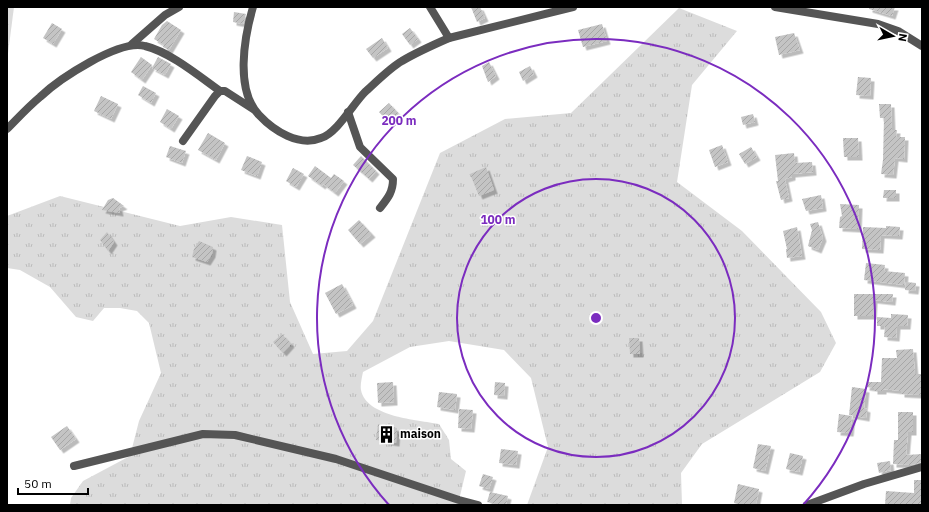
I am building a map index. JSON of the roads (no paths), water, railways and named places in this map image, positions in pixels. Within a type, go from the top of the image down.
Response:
[{"type":"street","points":[[7,129],[41,96],[66,77],[91,62],[132,44],[165,15],[179,7]]},
{"type":"street","points":[[253,7],[248,24],[244,80],[249,101],[255,111],[267,124],[281,133],[298,139],[310,140],[322,138],[332,130],[364,93],[401,62],[430,46],[449,38],[573,7]]},
{"type":"street","points":[[430,7],[449,38]]},
{"type":"street","points":[[775,7],[878,24],[898,32],[922,46]]},
{"type":"street","points":[[132,44],[144,45],[160,51],[220,91],[225,91],[255,111]]},
{"type":"street","points":[[183,141],[220,91]]},
{"type":"street","points":[[348,112],[360,147],[386,170],[392,179],[393,187],[391,194],[380,208]]},
{"type":"street","points":[[74,466],[203,434],[235,435],[336,459],[478,505]]},
{"type":"street","points":[[807,505],[864,484],[922,467]]},
{"type":"place","name":"maison","points":[[387,434]]}]
